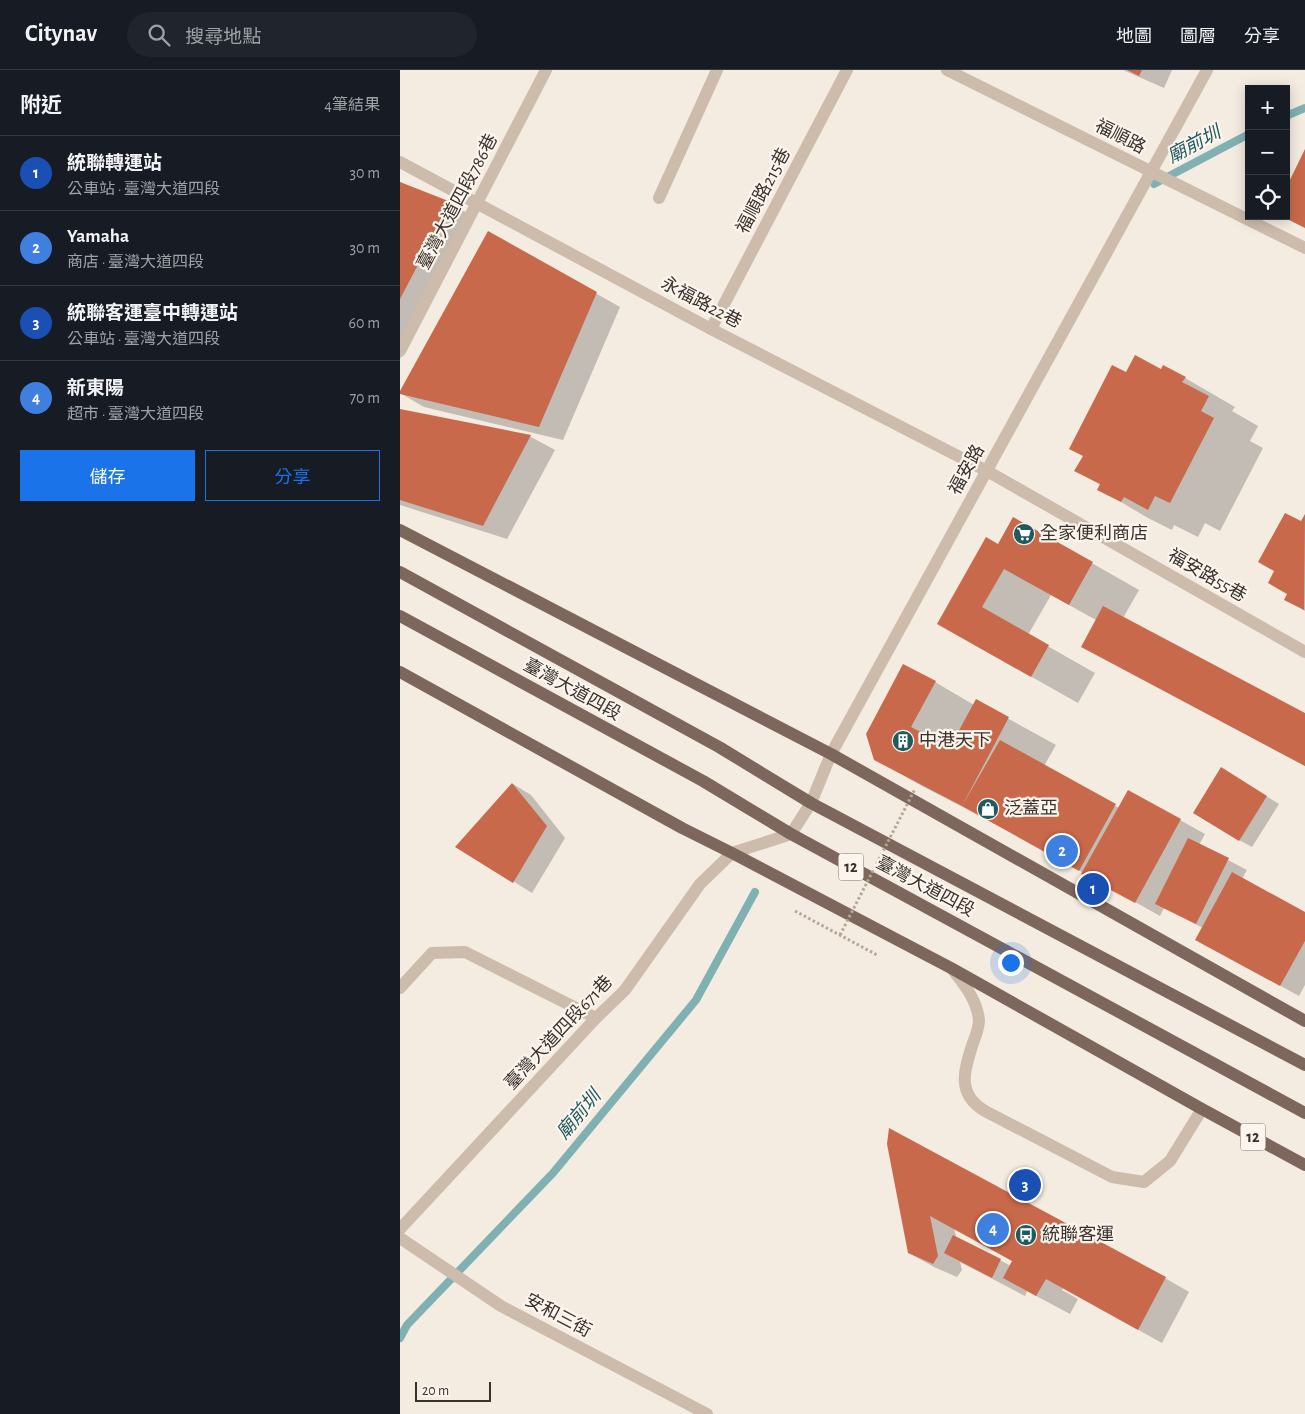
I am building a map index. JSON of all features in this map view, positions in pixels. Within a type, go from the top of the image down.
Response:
[{"type":"main road","points":[[400,530],[831,754],[1305,1021]]},
{"type":"main road","name":"臺灣大道四段","points":[[400,572],[719,747],[811,803],[1305,1065]]},
{"type":"main road","name":"臺灣大道四段","points":[[400,616],[703,781],[791,834],[1305,1113]]},
{"type":"main road","name":"12","points":[[400,672],[682,828],[732,852],[952,968],[1305,1165]]},
{"type":"street","name":"臺灣大道四段786巷","points":[[400,351],[546,70]]},
{"type":"street","points":[[659,198],[717,70]]},
{"type":"street","name":"福順路215巷","points":[[711,329],[847,70]]},
{"type":"street","name":"福順路","points":[[948,70],[1305,248]]},
{"type":"street","name":"福安路","points":[[791,834],[811,803],[831,754],[1207,70]]},
{"type":"street","name":"永福路22巷","points":[[400,162],[711,329],[987,471]]},
{"type":"street","name":"福安路55巷","points":[[987,471],[1305,652]]},
{"type":"street","points":[[732,852],[791,834]]},
{"type":"street","name":"臺灣大道四段671巷","points":[[400,1230],[596,1018],[625,990],[700,884],[732,852]]},
{"type":"street","points":[[400,988],[432,953],[465,952],[596,1018]]},
{"type":"street","points":[[952,968],[967,988],[978,1014],[978,1030],[969,1055],[964,1081],[966,1091],[971,1099],[985,1112],[1112,1177],[1144,1182],[1170,1161],[1202,1109]]},
{"type":"street","name":"安和三街","points":[[400,1238],[501,1306],[707,1414]]},
{"type":"path","points":[[840,935],[915,789]]},
{"type":"path","points":[[795,911],[877,955]]},
{"type":"building","points":[[1127,70],[1142,70],[1139,76]]},
{"type":"building","points":[[1305,149],[1305,228],[1289,220],[1290,180]]},
{"type":"building","points":[[400,182],[451,202],[400,299]]},
{"type":"building","points":[[488,231],[597,292],[539,427],[400,394]]},
{"type":"building","points":[[1135,355],[1161,369],[1163,365],[1186,377],[1182,382],[1209,396],[1201,411],[1214,418],[1170,503],[1155,496],[1148,510],[1124,497],[1121,502],[1097,490],[1100,484],[1074,471],[1083,456],[1069,449],[1112,365],[1126,372]]},
{"type":"building","points":[[400,409],[531,435],[483,526],[400,500]]},
{"type":"building","points":[[1285,513],[1301,521],[1305,514],[1304,610],[1284,600],[1287,594],[1268,583],[1274,571],[1258,562]]},
{"type":"building","points":[[1013,517],[1093,562],[1069,605],[1004,569],[982,607],[1049,645],[1031,677],[937,624],[986,537],[998,544]]},
{"type":"building","points":[[1103,606],[1305,713],[1305,766],[1081,647]]},
{"type":"building","name":"中港天下","points":[[903,664],[936,681],[911,727],[950,747],[976,699],[1009,717],[962,806],[874,760],[866,734]]},
{"type":"building","points":[[1000,740],[1116,804],[1079,871],[962,806]]},
{"type":"building","points":[[1221,767],[1267,796],[1239,841],[1193,813]]},
{"type":"building","points":[[512,783],[547,826],[513,883],[455,847]]},
{"type":"building","points":[[1128,790],[1181,819],[1135,903],[1081,874]]},
{"type":"building","points":[[1188,838],[1229,858],[1196,924],[1155,904]]},
{"type":"building","points":[[1232,872],[1305,912],[1305,941],[1280,986],[1195,940]]},
{"type":"building","name":"統聯客運","points":[[889,1128],[1166,1277],[1138,1330],[1046,1279],[1036,1296],[1003,1278],[1012,1261],[930,1216],[938,1256],[933,1264],[908,1253],[887,1144]]},
{"type":"building","points":[[953,1235],[1001,1259],[992,1278],[944,1253]]},
{"type":"waterway","name":"廟前圳","points":[[1290,114],[1305,108]]},
{"type":"waterway","name":"廟前圳","points":[[1154,184],[1245,136]]},
{"type":"waterway","name":"廟前圳","points":[[400,1338],[407,1325],[553,1173],[696,1000],[755,892]]},
{"type":"place","name":"全家便利商店","points":[[1024,534]]},
{"type":"place","name":"中港天下","points":[[903,741]]},
{"type":"place","name":"泛蓋亞","points":[[988,809]]},
{"type":"place","name":"Yamaha","points":[[1062,851]]},
{"type":"place","name":"統聯轉運站","points":[[1093,889]]},
{"type":"place","name":"統聯客運臺中轉運站","points":[[1025,1185]]},
{"type":"place","name":"新東陽","points":[[993,1229]]},
{"type":"place","name":"統聯客運","points":[[1026,1235]]}]
